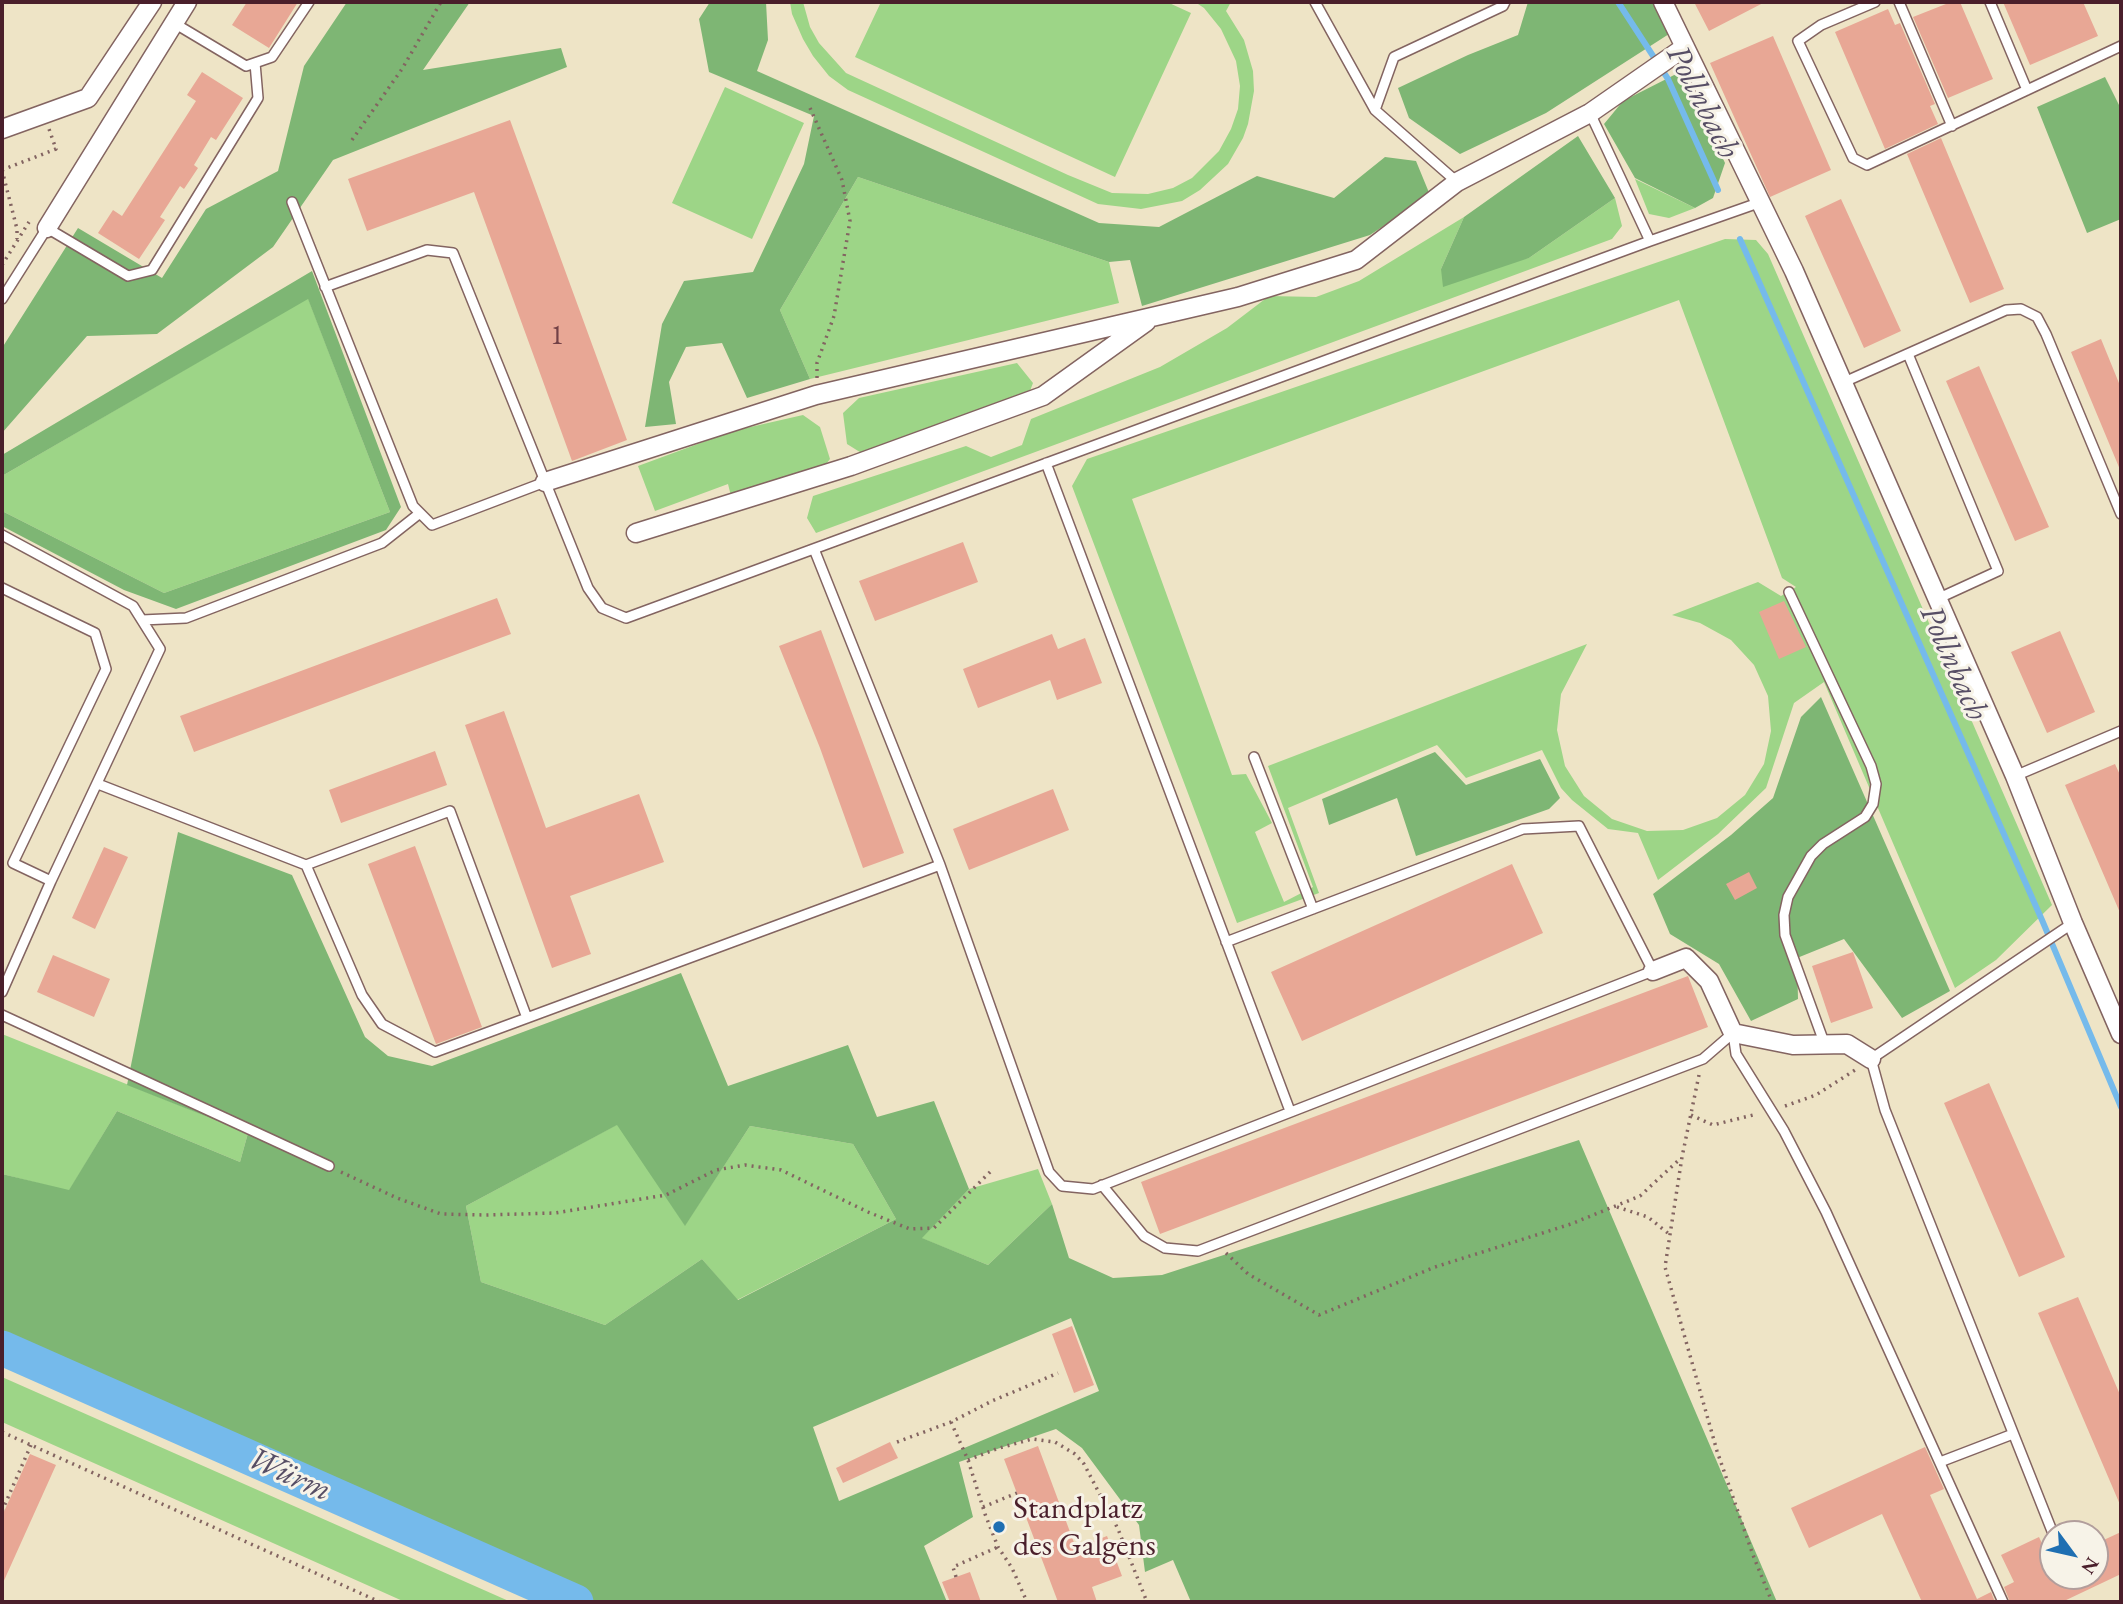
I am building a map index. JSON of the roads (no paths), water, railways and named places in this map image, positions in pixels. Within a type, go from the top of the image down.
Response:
[{"type":"street","points":[[2,129],[88,98],[152,2]]},
{"type":"street","points":[[47,228],[187,2]]},
{"type":"street","points":[[1663,2],[1761,202],[1842,383],[2015,776],[2073,923],[2121,1034]]},
{"type":"street","points":[[545,482],[816,395],[1238,298],[1356,260],[1457,182],[1590,113],[1685,47]]},
{"type":"street","points":[[636,533],[851,466],[1042,397],[1154,317]]},
{"type":"street","points":[[1653,971],[1686,958],[1709,981],[1733,1032],[1793,1045],[1847,1044],[1871,1059]]},
{"type":"lane","points":[[174,23],[246,66],[272,57],[309,2]]},
{"type":"lane","points":[[1315,2],[1375,110],[1457,182]]},
{"type":"lane","points":[[1375,110],[1394,57],[1503,6],[1505,2]]},
{"type":"lane","points":[[1875,2],[1821,25],[1798,41],[1853,158],[1867,165],[2121,46]]},
{"type":"lane","points":[[1899,2],[1952,126]]},
{"type":"lane","points":[[1990,2],[2027,90]]},
{"type":"lane","points":[[2,299],[47,228],[128,276],[152,270],[258,98],[255,62]]},
{"type":"lane","points":[[1590,113],[1650,240]]},
{"type":"lane","points":[[292,202],[413,506],[432,525],[545,482]]},
{"type":"lane","points":[[325,287],[427,250],[453,253],[587,588],[602,608],[626,618],[1650,240],[1761,202]]},
{"type":"lane","points":[[1842,383],[2006,310],[2021,309],[2037,317],[2121,514]]},
{"type":"lane","points":[[1908,354],[1998,571],[1937,599]]},
{"type":"lane","points":[[1046,463],[1290,1111]]},
{"type":"lane","points":[[142,620],[186,618],[382,543],[420,513]]},
{"type":"lane","points":[[2,536],[133,606],[160,649],[2,992]]},
{"type":"lane","points":[[814,549],[940,865],[1049,1172],[1062,1186],[1093,1189],[1653,971],[1579,826],[1523,829],[1226,942]]},
{"type":"lane","points":[[2,588],[95,633],[106,669],[13,863],[51,881]]},
{"type":"lane","points":[[1789,592],[1871,766],[1876,784],[1873,804],[1866,817],[1823,844],[1811,856],[1788,897],[1784,915],[1785,935],[1825,1045]]},
{"type":"lane","points":[[2015,776],[2121,731]]},
{"type":"lane","points":[[1254,757],[1313,909]]},
{"type":"lane","points":[[98,784],[306,865],[450,811],[527,1018]]},
{"type":"lane","points":[[306,865],[362,995],[382,1024],[435,1052],[940,865]]},
{"type":"lane","points":[[2048,1520],[1885,1110],[1871,1059],[2073,923]]},
{"type":"lane","points":[[2,1015],[329,1166]]},
{"type":"lane","points":[[1102,1185],[1144,1236],[1165,1248],[1198,1251],[1703,1059],[1733,1032]]},
{"type":"lane","points":[[1733,1032],[1736,1054],[1784,1131],[1826,1212],[2003,1602]]},
{"type":"lane","points":[[1940,1462],[2013,1434]]},
{"type":"waterway","name":"Pollnbach","points":[[1618,2],[1668,79],[1718,190]]},
{"type":"waterway","name":"Pollnbach","points":[[1740,239],[2042,920],[2121,1107]]},
{"type":"waterway","name":"Würm","points":[[2,1348],[576,1602]]},
{"type":"place","name":"Standplatz des Galgens","points":[[999,1527]]}]
